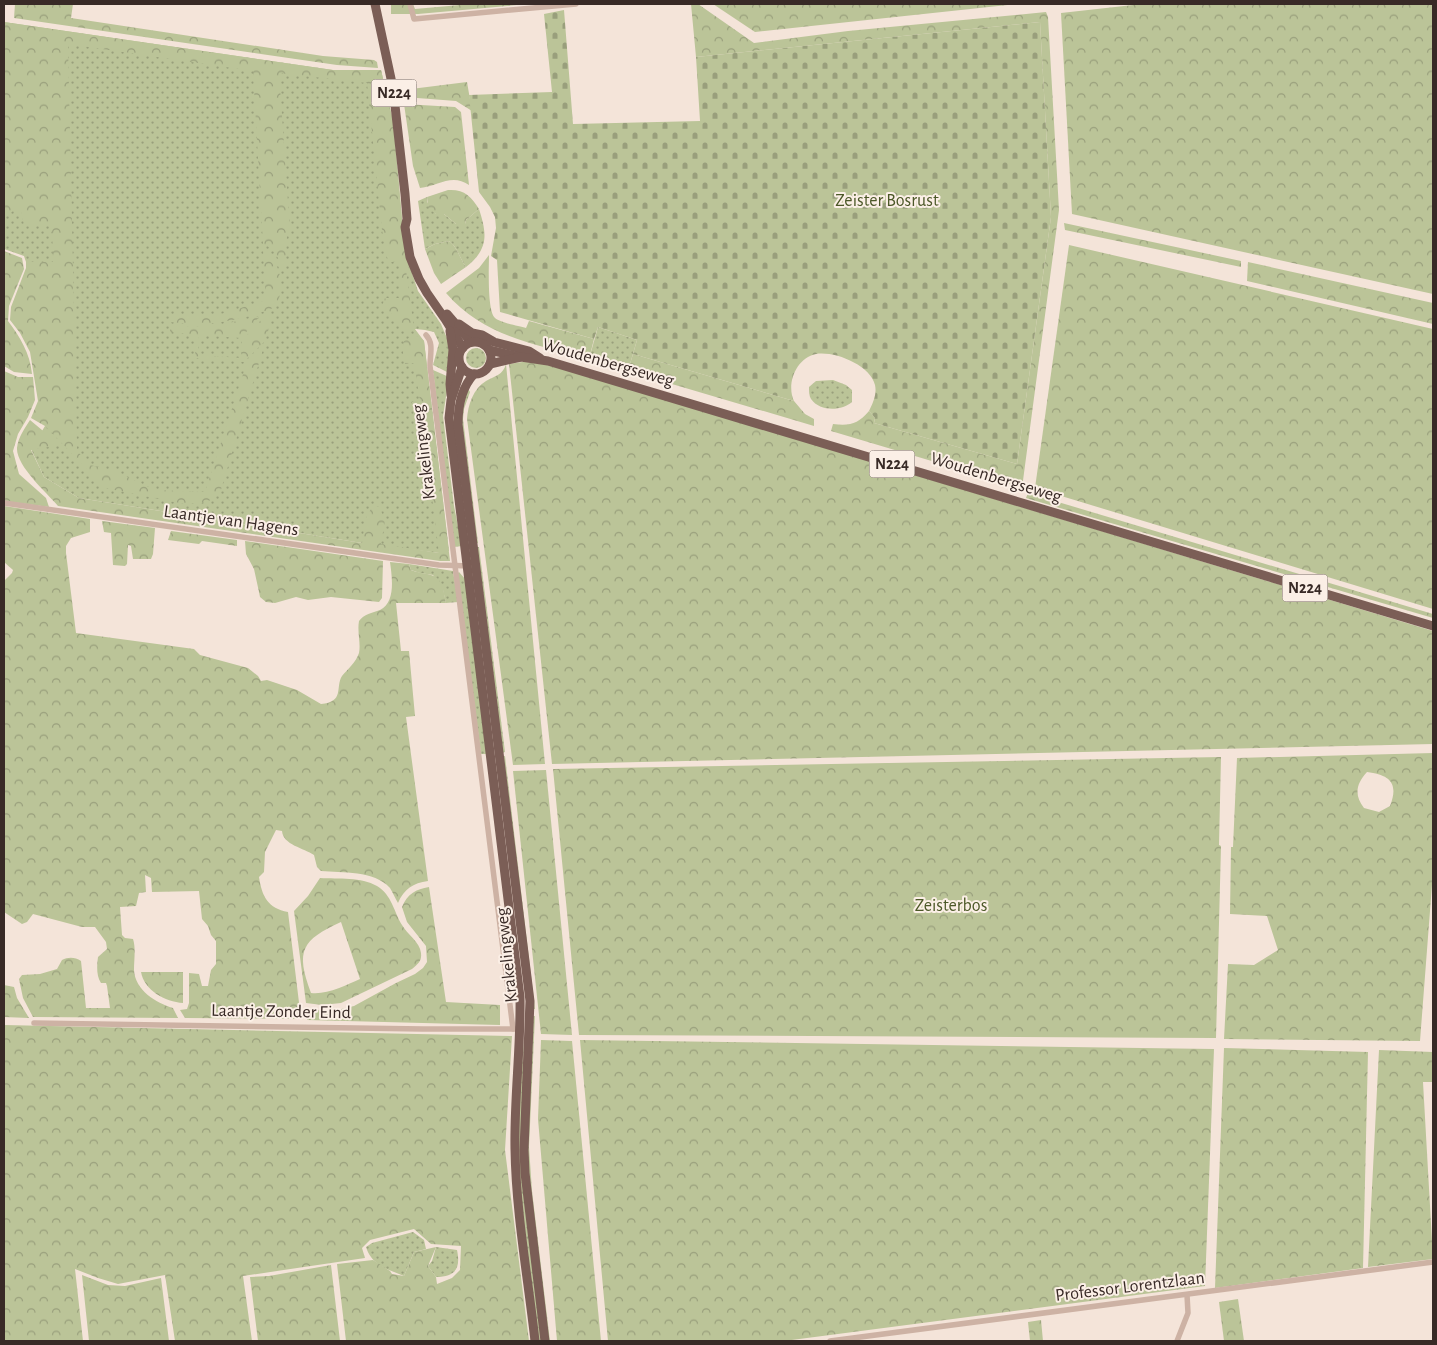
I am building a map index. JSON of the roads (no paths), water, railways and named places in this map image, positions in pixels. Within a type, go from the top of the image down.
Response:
[{"type":"main road","name":"N224","points":[[368,4],[375,4],[393,88],[406,219],[416,264],[452,325],[462,348]]},
{"type":"main road","name":"N224","points":[[452,325],[472,342],[482,343],[489,350]]},
{"type":"main road","name":"N224","points":[[452,325],[465,327],[472,333],[499,344],[529,351],[541,359]]},
{"type":"main road","points":[[451,400],[452,325]]},
{"type":"main road","points":[[472,342],[462,348],[460,355],[462,367],[474,374]]},
{"type":"main road","points":[[489,350],[491,356],[490,364]]},
{"type":"main road","name":"Woudenbergseweg","points":[[489,350],[541,359],[1433,626]]},
{"type":"main road","name":"Woudenbergseweg","points":[[490,364],[521,357]]},
{"type":"main road","name":"N224","points":[[474,374],[480,373],[490,364]]},
{"type":"main road","name":"Krakelingweg","points":[[462,367],[451,400],[449,418],[470,566],[514,939],[520,997],[525,1166],[545,1341]]},
{"type":"main road","name":"Krakelingweg","points":[[470,566],[458,412],[467,384],[474,374]]},
{"type":"main road","name":"Krakelingweg","points":[[521,1030],[514,1125],[515,1150],[521,1222],[535,1341]]},
{"type":"street","points":[[410,4],[414,19],[576,4]]},
{"type":"street","name":"Krakelingweg","points":[[426,335],[431,346],[430,366],[454,567],[521,1030]]},
{"type":"street","name":"Laantje van Hagens","points":[[4,502],[454,567]]},
{"type":"street","points":[[454,567],[470,566]]},
{"type":"street","name":"Laantje Zonder Eind","points":[[34,1023],[521,1030]]},
{"type":"street","name":"Professor Lorentzlaan","points":[[830,1341],[863,1339],[1433,1262]]},
{"type":"street","points":[[1177,1341],[1188,1313],[1187,1295]]},
{"type":"park label","name":"Zeister Bosrust","points":[[887,201]]},
{"type":"park label","name":"Zeisterbos","points":[[951,906]]}]
